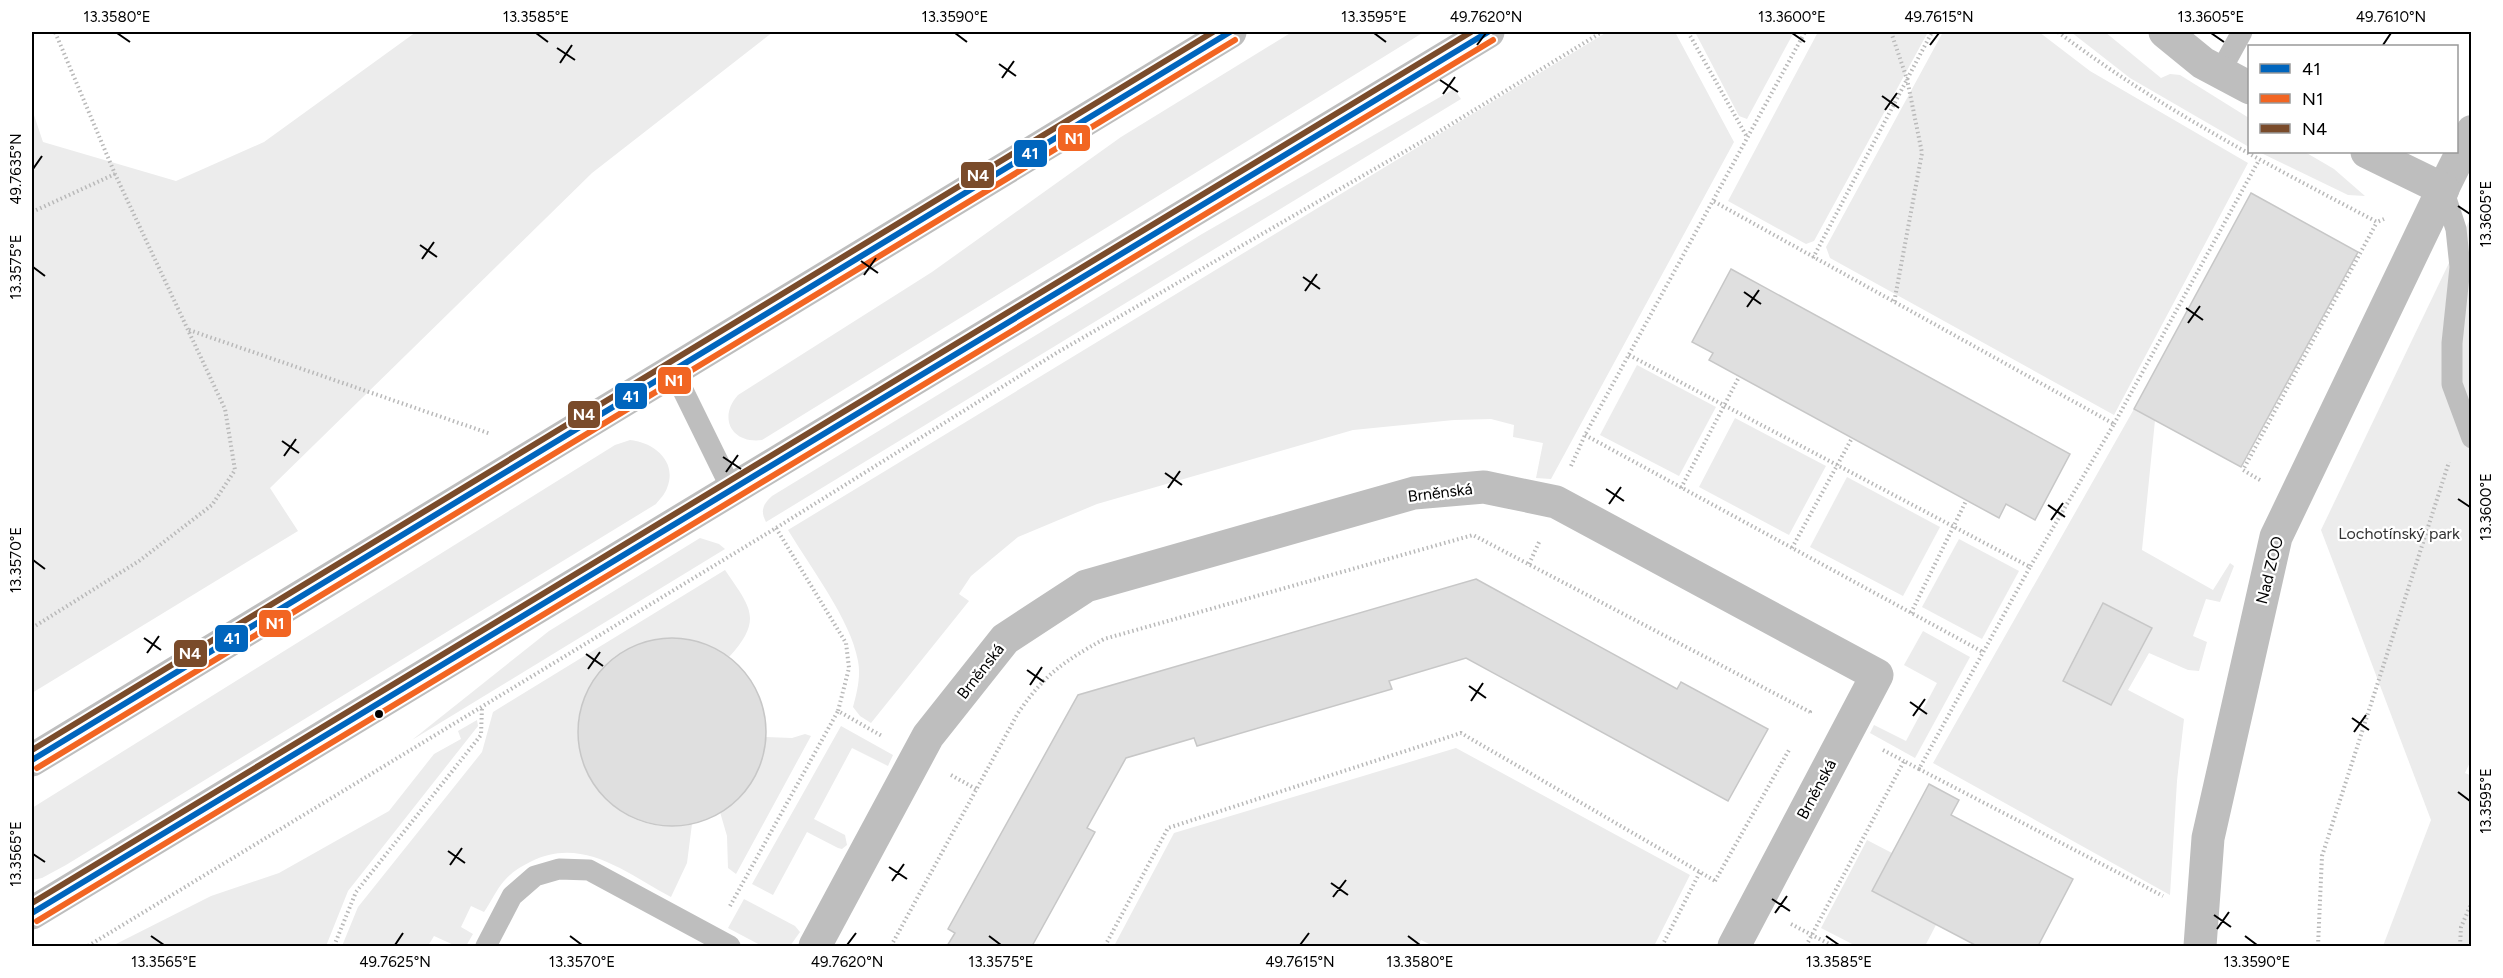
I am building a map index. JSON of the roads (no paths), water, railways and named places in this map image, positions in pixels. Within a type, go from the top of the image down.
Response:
[{"type":"street","points":[[32,760],[1230,32]]},
{"type":"street","points":[[32,913],[1488,32]]},
{"type":"street","points":[[2165,32],[2203,63],[2248,87]]},
{"type":"street","name":"Nad ZOO","points":[[2200,946],[2208,838],[2276,537],[2472,131]]},
{"type":"street","points":[[2369,153],[2443,189]]},
{"type":"street","name":"Brněnská","points":[[815,946],[928,735],[1005,639],[1086,586],[1414,493],[1484,487],[1556,502],[1877,675],[1734,946]]},
{"type":"lane","points":[[2220,72],[2242,32]]},
{"type":"lane","points":[[2443,189],[2456,229],[2460,267],[2452,343],[2452,384],[2468,430]]},
{"type":"lane","points":[[673,370],[732,490]]},
{"type":"lane","points":[[486,946],[512,896],[535,876],[559,869],[589,870],[721,942]]},
{"type":"park label","name":"Lochotínský park","points":[[2399,533]]}]
